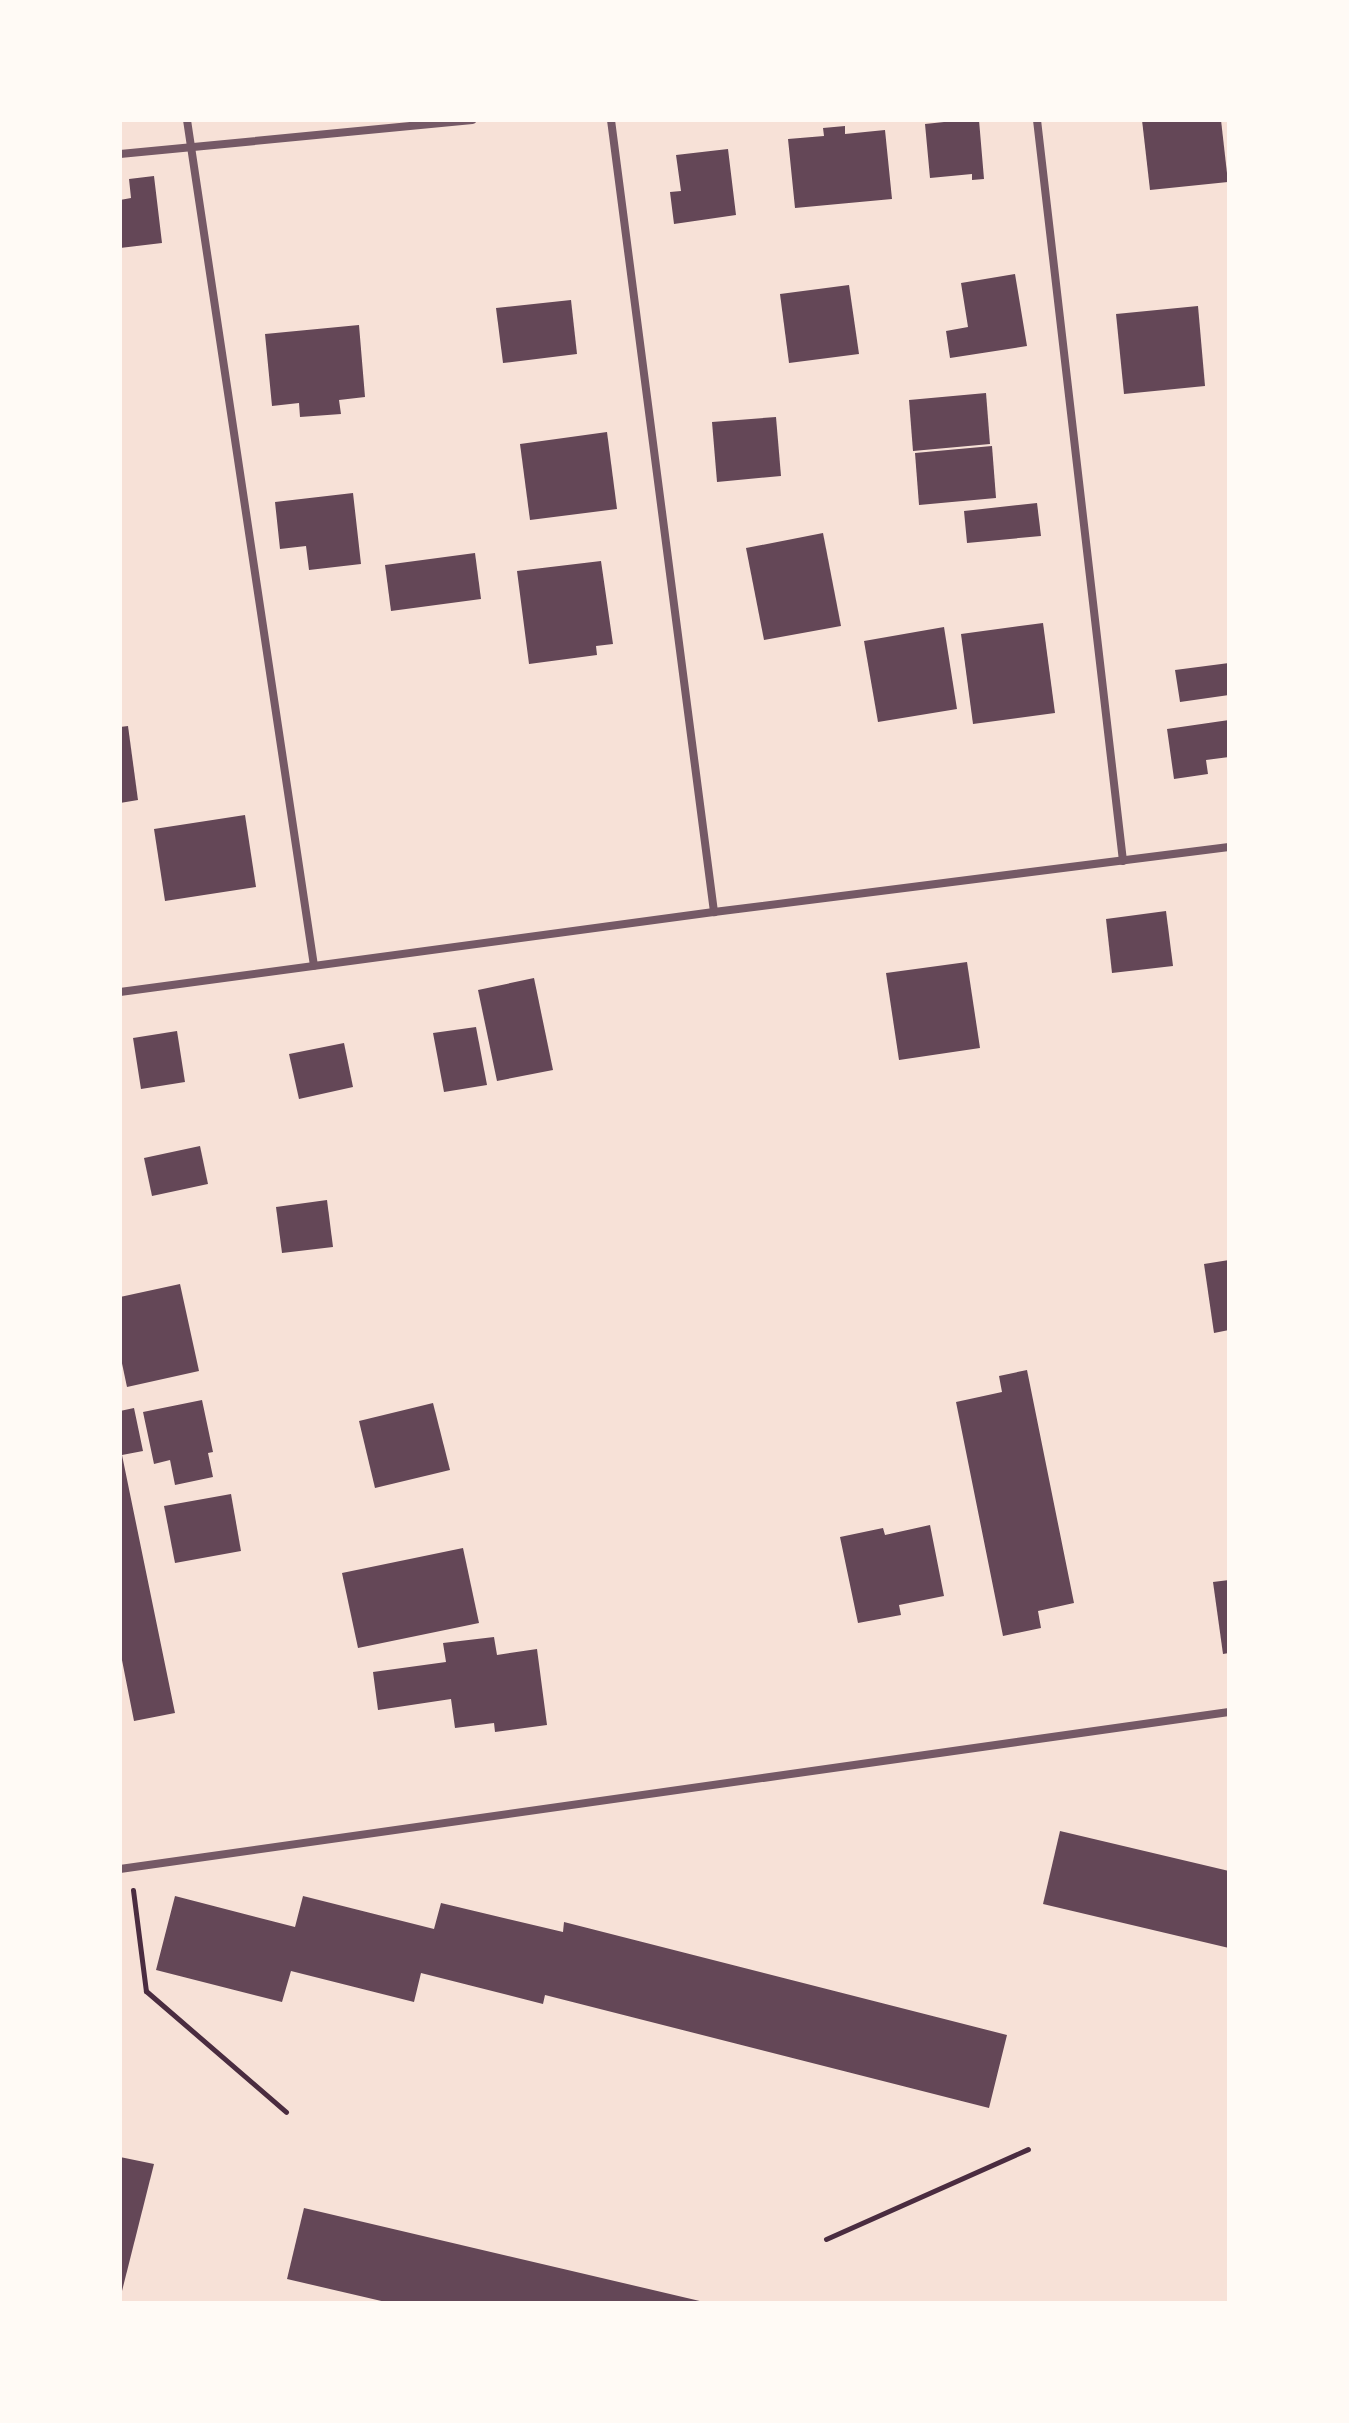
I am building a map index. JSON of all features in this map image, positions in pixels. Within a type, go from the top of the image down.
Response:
[{"type":"street","points":[[187,120],[314,966]]},
{"type":"street","points":[[120,154],[472,120]]},
{"type":"street","points":[[611,120],[714,912]]},
{"type":"street","points":[[1037,120],[1123,861]]},
{"type":"street","points":[[120,992],[1229,847]]},
{"type":"street","points":[[125,1869],[1229,1712]]},
{"type":"path","points":[[125,1869],[146,1991],[286,2112]]},
{"type":"path","points":[[826,2239],[1028,2149]]},
{"type":"building","points":[[979,120],[984,179],[972,180],[972,174],[930,178],[925,124]]},
{"type":"building","points":[[1142,120],[1221,120],[1228,182],[1150,190]]},
{"type":"building","points":[[845,126],[845,134],[885,130],[892,199],[795,208],[788,139],[824,136],[823,128]]},
{"type":"building","points":[[728,149],[736,215],[674,224],[670,192],[681,191],[676,155]]},
{"type":"building","points":[[154,176],[162,243],[120,248],[120,200],[131,198],[129,179]]},
{"type":"building","points":[[1015,274],[1027,346],[950,358],[946,331],[968,327],[961,283]]},
{"type":"building","points":[[849,285],[859,354],[789,363],[780,294]]},
{"type":"building","points":[[571,300],[577,354],[503,363],[496,308]]},
{"type":"building","points":[[1198,306],[1205,386],[1124,394],[1116,314]]},
{"type":"building","points":[[359,325],[365,397],[339,400],[341,414],[300,417],[299,403],[272,406],[265,334]]},
{"type":"building","points":[[986,393],[990,444],[913,451],[909,400]]},
{"type":"building","points":[[776,417],[781,476],[717,482],[712,422]]},
{"type":"building","points":[[607,432],[617,509],[530,520],[520,444]]},
{"type":"building","points":[[992,446],[996,498],[919,505],[915,453]]},
{"type":"building","points":[[353,493],[361,564],[309,570],[306,546],[280,549],[275,502]]},
{"type":"building","points":[[1037,503],[1041,536],[967,543],[964,511]]},
{"type":"building","points":[[823,533],[841,626],[764,640],[746,548]]},
{"type":"building","points":[[475,553],[481,599],[391,611],[385,565]]},
{"type":"building","points":[[601,561],[613,644],[596,646],[597,655],[529,664],[517,571]]},
{"type":"building","points":[[1043,623],[1055,713],[973,724],[961,634]]},
{"type":"building","points":[[944,627],[957,709],[878,722],[864,641]]},
{"type":"building","points":[[1229,663],[1229,695],[1180,702],[1175,670]]},
{"type":"building","points":[[1229,720],[1229,757],[1206,760],[1208,774],[1174,779],[1167,729]]},
{"type":"building","points":[[128,726],[138,800],[120,803],[120,727]]},
{"type":"building","points":[[245,815],[256,887],[165,901],[154,829]]},
{"type":"building","points":[[1166,911],[1173,966],[1112,973],[1106,919]]},
{"type":"building","points":[[967,962],[980,1048],[899,1060],[886,973]]},
{"type":"building","points":[[534,978],[553,1070],[497,1081],[478,990]]},
{"type":"building","points":[[476,1027],[487,1085],[444,1092],[433,1033]]},
{"type":"building","points":[[177,1031],[185,1082],[141,1089],[133,1038]]},
{"type":"building","points":[[344,1043],[353,1087],[299,1099],[289,1054]]},
{"type":"building","points":[[200,1146],[208,1184],[152,1196],[144,1158]]},
{"type":"building","points":[[327,1200],[333,1247],[282,1253],[276,1207]]},
{"type":"building","points":[[1229,1260],[1229,1330],[1214,1333],[1204,1264]]},
{"type":"building","points":[[180,1284],[199,1371],[127,1387],[120,1354],[120,1297]]},
{"type":"building","points":[[1027,1370],[1074,1603],[1038,1611],[1041,1628],[1003,1636],[956,1402],[1002,1392],[999,1376]]},
{"type":"building","points":[[202,1400],[213,1452],[208,1453],[213,1477],[175,1485],[170,1460],[154,1464],[143,1412]]},
{"type":"building","points":[[433,1403],[450,1470],[375,1488],[359,1421]]},
{"type":"building","points":[[134,1408],[143,1451],[122,1455],[175,1713],[134,1721],[120,1650],[120,1411]]},
{"type":"building","points":[[231,1494],[241,1551],[175,1563],[164,1506]]},
{"type":"building","points":[[930,1525],[944,1596],[899,1605],[901,1615],[858,1623],[840,1537],[883,1528],[885,1535]]},
{"type":"building","points":[[463,1548],[479,1623],[358,1648],[342,1573]]},
{"type":"building","points":[[1229,1580],[1229,1653],[1223,1654],[1213,1582]]},
{"type":"building","points":[[494,1637],[497,1655],[537,1649],[547,1725],[495,1732],[494,1723],[455,1728],[451,1699],[378,1710],[373,1672],[446,1662],[443,1643]]},
{"type":"building","points":[[1060,1831],[1229,1871],[1229,1948],[1043,1904]]},
{"type":"building","points":[[175,1896],[295,1927],[303,1896],[434,1929],[441,1903],[563,1932],[564,1922],[1007,2035],[989,2108],[545,1995],[543,2004],[421,1973],[414,2002],[291,1971],[282,2002],[156,1970]]},
{"type":"building","points":[[120,2157],[154,2164],[121,2295],[120,2295]]},
{"type":"building","points":[[304,2208],[704,2303],[390,2303],[287,2279]]}]
